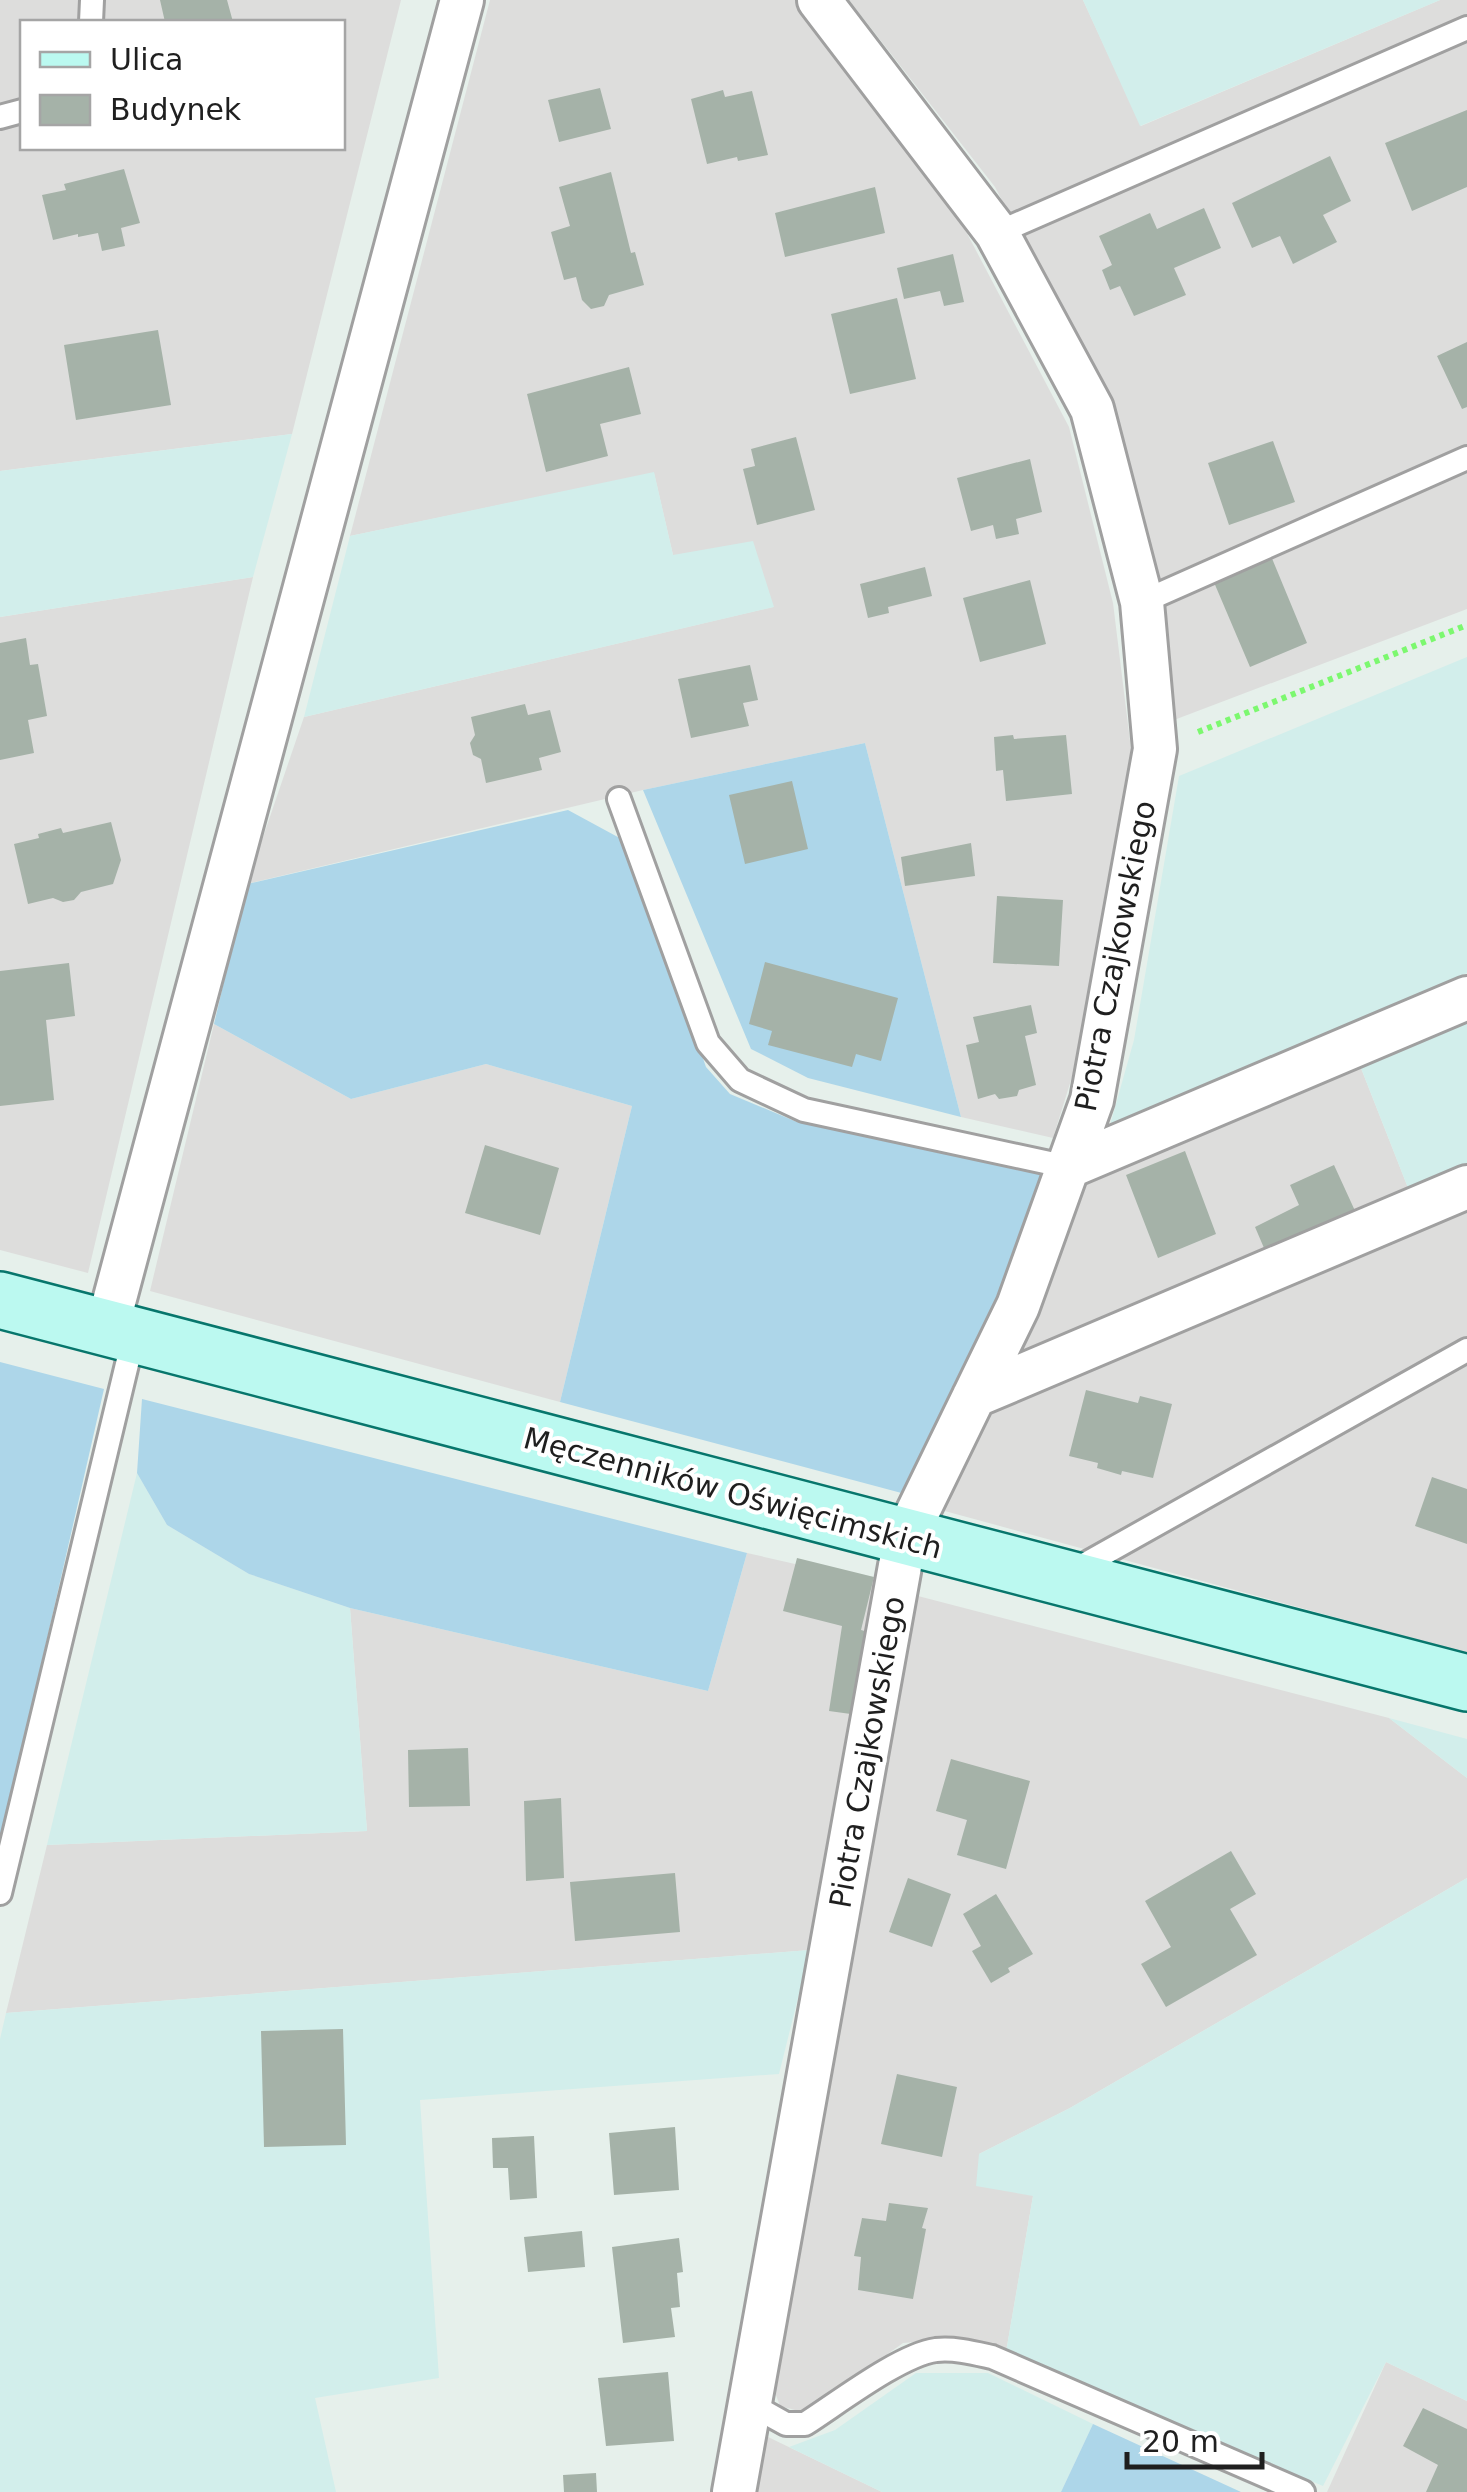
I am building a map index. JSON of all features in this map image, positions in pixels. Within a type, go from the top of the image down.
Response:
[{"type":"main road","name":"Męczenników Oświęcimskich","points":[[0,1300],[1467,1684]]},
{"type":"street","points":[[120,1332],[462,0]]},
{"type":"street","name":"Piotra Czajkowskiego","points":[[734,2492],[905,1538],[1018,1306],[1092,1100],[1155,750],[1142,602],[1092,409],[997,233],[819,0]]},
{"type":"street","points":[[1068,1167],[1467,998]]},
{"type":"street","points":[[974,1396],[1467,1187]]},
{"type":"lane","points":[[997,233],[1467,28]]},
{"type":"lane","points":[[1142,602],[1467,458]]},
{"type":"lane","points":[[620,799],[708,1044],[740,1080],[804,1110],[1068,1167]]},
{"type":"lane","points":[[0,1893],[120,1332]]},
{"type":"lane","points":[[1061,1578],[1467,1350]]},
{"type":"lane","points":[[750,2404],[786,2424],[805,2424],[908,2358],[937,2350],[963,2351],[992,2357],[1303,2492]]},
{"type":"path","points":[[1155,750],[1467,625]]},
{"type":"shaded area","points":[[0,0],[401,0],[292,434],[0,471]]},
{"type":"shaded area","points":[[490,0],[797,0],[961,222],[1069,427],[1113,603],[1131,749],[1076,1064],[1053,1138],[961,1117],[865,743],[643,790],[247,884],[304,717],[773,607],[673,555],[654,473],[350,536]]},
{"type":"shaded area","points":[[849,0],[1083,0],[1141,126],[1440,0],[1467,0],[1467,609],[1174,720],[1166,604],[1109,408],[995,187]]},
{"type":"shaded area","points":[[1083,0],[1440,0],[1140,126]]},
{"type":"shaded area","points":[[292,434],[253,577],[0,617],[0,471]]},
{"type":"shaded area","points":[[654,472],[673,555],[753,541],[774,607],[304,717],[350,536]]},
{"type":"shaded area","points":[[253,577],[88,1273],[0,1250],[0,617]]},
{"type":"shaded area","points":[[1467,657],[1467,973],[1110,1125],[1134,1040],[1179,776]]},
{"type":"shaded area","points":[[865,743],[961,1117],[808,1078],[751,1049],[643,790]]},
{"type":"shaded area","points":[[568,810],[627,842],[706,1067],[730,1094],[797,1122],[1050,1176],[1005,1300],[909,1495],[560,1402],[632,1106],[486,1064],[351,1099],[214,1024],[247,884]]},
{"type":"shaded area","points":[[1467,1012],[1467,1174],[1412,1198],[1357,1058]]},
{"type":"shaded area","points":[[214,1024],[351,1099],[486,1064],[632,1106],[560,1402],[150,1291]]},
{"type":"shaded area","points":[[1357,1058],[1412,1198],[1007,1367],[1078,1181]]},
{"type":"shaded area","points":[[1467,1204],[1467,1653],[941,1510],[992,1401]]},
{"type":"shaded area","points":[[0,1362],[104,1389],[0,1845]]},
{"type":"shaded area","points":[[142,1399],[747,1553],[708,1691],[350,1608],[249,1574],[167,1525],[137,1473]]},
{"type":"shaded area","points":[[137,1473],[167,1525],[249,1574],[350,1608],[367,1831],[47,1845]]},
{"type":"shaded area","points":[[747,1553],[879,1583],[810,1950],[6,2013],[47,1845],[367,1831],[350,1608],[708,1691]]},
{"type":"shaded area","points":[[918,1596],[1389,1718],[1467,1778],[1467,1878],[1070,2108],[979,2154],[1033,2196],[1006,2352],[968,2340],[903,2343],[806,2413],[780,2406],[772,2384]]},
{"type":"shaded area","points":[[1389,1718],[1467,1739],[1467,1778]]},
{"type":"shaded area","points":[[1467,1878],[1467,2401],[1386,2362],[1323,2486],[1006,2352],[1033,2196],[976,2186],[979,2154],[1070,2108]]},
{"type":"shaded area","points":[[810,1950],[779,2074],[420,2100],[439,2378],[315,2398],[336,2492],[0,2492],[0,2039],[6,2013]]},
{"type":"shaded area","points":[[1386,2362],[1467,2401],[1467,2492],[1327,2492]]},
{"type":"shaded area","points":[[916,2373],[988,2373],[1093,2424],[1061,2492],[882,2492],[789,2447],[835,2430]]},
{"type":"shaded area","points":[[1093,2424],[1241,2492],[1061,2492]]},
{"type":"shaded area","points":[[766,2436],[882,2492],[758,2492]]},
{"type":"building","points":[[160,0],[227,0],[232,20],[165,20]]},
{"type":"building","points":[[600,88],[611,129],[559,142],[548,100]]},
{"type":"building","points":[[723,90],[725,97],[752,91],[768,155],[707,164],[691,99]]},
{"type":"building","points":[[1467,110],[1467,187],[1412,211],[1385,143]]},
{"type":"building","points":[[1330,156],[1351,201],[1323,215],[1337,242],[1293,264],[1280,236],[1252,248],[1232,203]]},
{"type":"building","points":[[124,169],[140,223],[121,228],[125,246],[102,251],[98,233],[53,240],[42,195],[66,190],[64,184]]},
{"type":"building","points":[[611,172],[631,253],[635,252],[644,285],[609,295],[604,306],[591,309],[582,300],[576,277],[564,280],[551,232],[570,226],[559,187]]},
{"type":"building","points":[[875,187],[885,233],[785,257],[775,213]]},
{"type":"building","points":[[1204,208],[1221,248],[1174,268],[1186,295],[1134,316],[1120,286],[1110,290],[1102,270],[1112,265],[1099,236],[1150,213],[1157,229]]},
{"type":"building","points":[[953,254],[964,302],[944,306],[940,291],[904,299],[897,268]]},
{"type":"building","points":[[897,298],[916,379],[850,394],[831,314]]},
{"type":"building","points":[[158,330],[171,405],[76,420],[64,345]]},
{"type":"building","points":[[1467,342],[1467,407],[1462,409],[1437,356]]},
{"type":"building","points":[[629,367],[641,414],[600,424],[608,456],[546,472],[527,394]]},
{"type":"building","points":[[796,437],[815,510],[757,525],[743,469],[755,466],[751,449]]},
{"type":"building","points":[[1273,441],[1295,502],[1229,525],[1208,463]]},
{"type":"building","points":[[1030,459],[1042,512],[1016,519],[1019,534],[996,539],[993,525],[971,531],[957,478]]},
{"type":"building","points":[[1271,556],[1307,643],[1250,667],[1213,580]]},
{"type":"building","points":[[925,567],[932,596],[888,607],[889,613],[868,618],[860,584]]},
{"type":"building","points":[[1030,580],[1046,644],[980,662],[963,598]]},
{"type":"building","points":[[26,638],[30,665],[38,664],[47,716],[28,720],[34,753],[0,760],[0,643]]},
{"type":"building","points":[[750,665],[758,700],[743,703],[749,726],[691,738],[678,679]]},
{"type":"building","points":[[525,704],[528,715],[550,710],[561,752],[539,758],[542,770],[486,783],[481,759],[473,755],[470,743],[475,735],[471,717]]},
{"type":"building","points":[[1013,735],[1014,739],[1066,735],[1072,794],[1006,801],[1003,770],[996,771],[994,737]]},
{"type":"building","points":[[792,781],[808,849],[745,864],[729,795]]},
{"type":"building","points":[[111,822],[121,860],[113,884],[81,892],[74,900],[63,902],[53,898],[28,904],[14,844],[61,828],[63,833]]},
{"type":"building","points":[[971,843],[975,876],[905,886],[901,857]]},
{"type":"building","points":[[997,896],[1063,900],[1059,966],[993,963]]},
{"type":"building","points":[[765,962],[898,998],[881,1061],[856,1054],[852,1067],[768,1045],[772,1031],[749,1024]]},
{"type":"building","points":[[69,963],[75,1016],[46,1020],[54,1100],[0,1106],[0,971]]},
{"type":"building","points":[[1031,1005],[1037,1033],[1025,1036],[1036,1085],[1019,1090],[1017,1096],[999,1099],[995,1094],[978,1099],[966,1045],[979,1042],[973,1017]]},
{"type":"building","points":[[485,1145],[559,1168],[540,1235],[465,1213]]},
{"type":"building","points":[[1185,1151],[1216,1234],[1158,1258],[1126,1175]]},
{"type":"building","points":[[1334,1165],[1356,1213],[1267,1255],[1255,1227],[1299,1205],[1290,1185]]},
{"type":"building","points":[[1086,1390],[1138,1403],[1140,1396],[1172,1404],[1153,1478],[1122,1471],[1121,1475],[1097,1468],[1098,1463],[1069,1456]]},
{"type":"building","points":[[1432,1477],[1467,1489],[1467,1544],[1415,1526]]},
{"type":"building","points":[[797,1558],[874,1577],[861,1630],[868,1632],[858,1715],[829,1711],[842,1626],[783,1611]]},
{"type":"building","points":[[468,1748],[470,1806],[409,1807],[408,1750]]},
{"type":"building","points":[[951,1759],[1030,1781],[1006,1869],[957,1855],[967,1820],[936,1811]]},
{"type":"building","points":[[561,1798],[564,1878],[526,1881],[524,1801]]},
{"type":"building","points":[[1231,1851],[1256,1894],[1230,1909],[1257,1955],[1166,2007],[1141,1964],[1171,1947],[1145,1901]]},
{"type":"building","points":[[675,1873],[680,1932],[575,1941],[570,1882]]},
{"type":"building","points":[[908,1878],[951,1894],[932,1947],[889,1932]]},
{"type":"building","points":[[996,1894],[1033,1954],[991,1983],[972,1951],[981,1946],[963,1914]]},
{"type":"building","points":[[343,2029],[346,2145],[264,2147],[261,2031]]},
{"type":"building","points":[[897,2074],[957,2087],[942,2157],[881,2144]]},
{"type":"building","points":[[675,2127],[679,2190],[614,2195],[609,2133]]},
{"type":"building","points":[[534,2136],[537,2198],[510,2200],[508,2168],[493,2168],[492,2138]]},
{"type":"building","points":[[889,2203],[928,2208],[913,2299],[858,2290],[861,2257],[854,2256],[862,2218],[886,2221]]},
{"type":"building","points":[[582,2231],[585,2267],[528,2272],[524,2237]]},
{"type":"building","points":[[679,2238],[683,2272],[677,2273],[680,2307],[671,2308],[675,2337],[623,2343],[612,2247]]},
{"type":"building","points":[[668,2372],[674,2441],[606,2446],[598,2378]]},
{"type":"building","points":[[1423,2408],[1467,2429],[1467,2492],[1426,2492],[1438,2465],[1403,2446]]},
{"type":"building","points":[[596,2473],[597,2492],[564,2492],[563,2475]]}]
